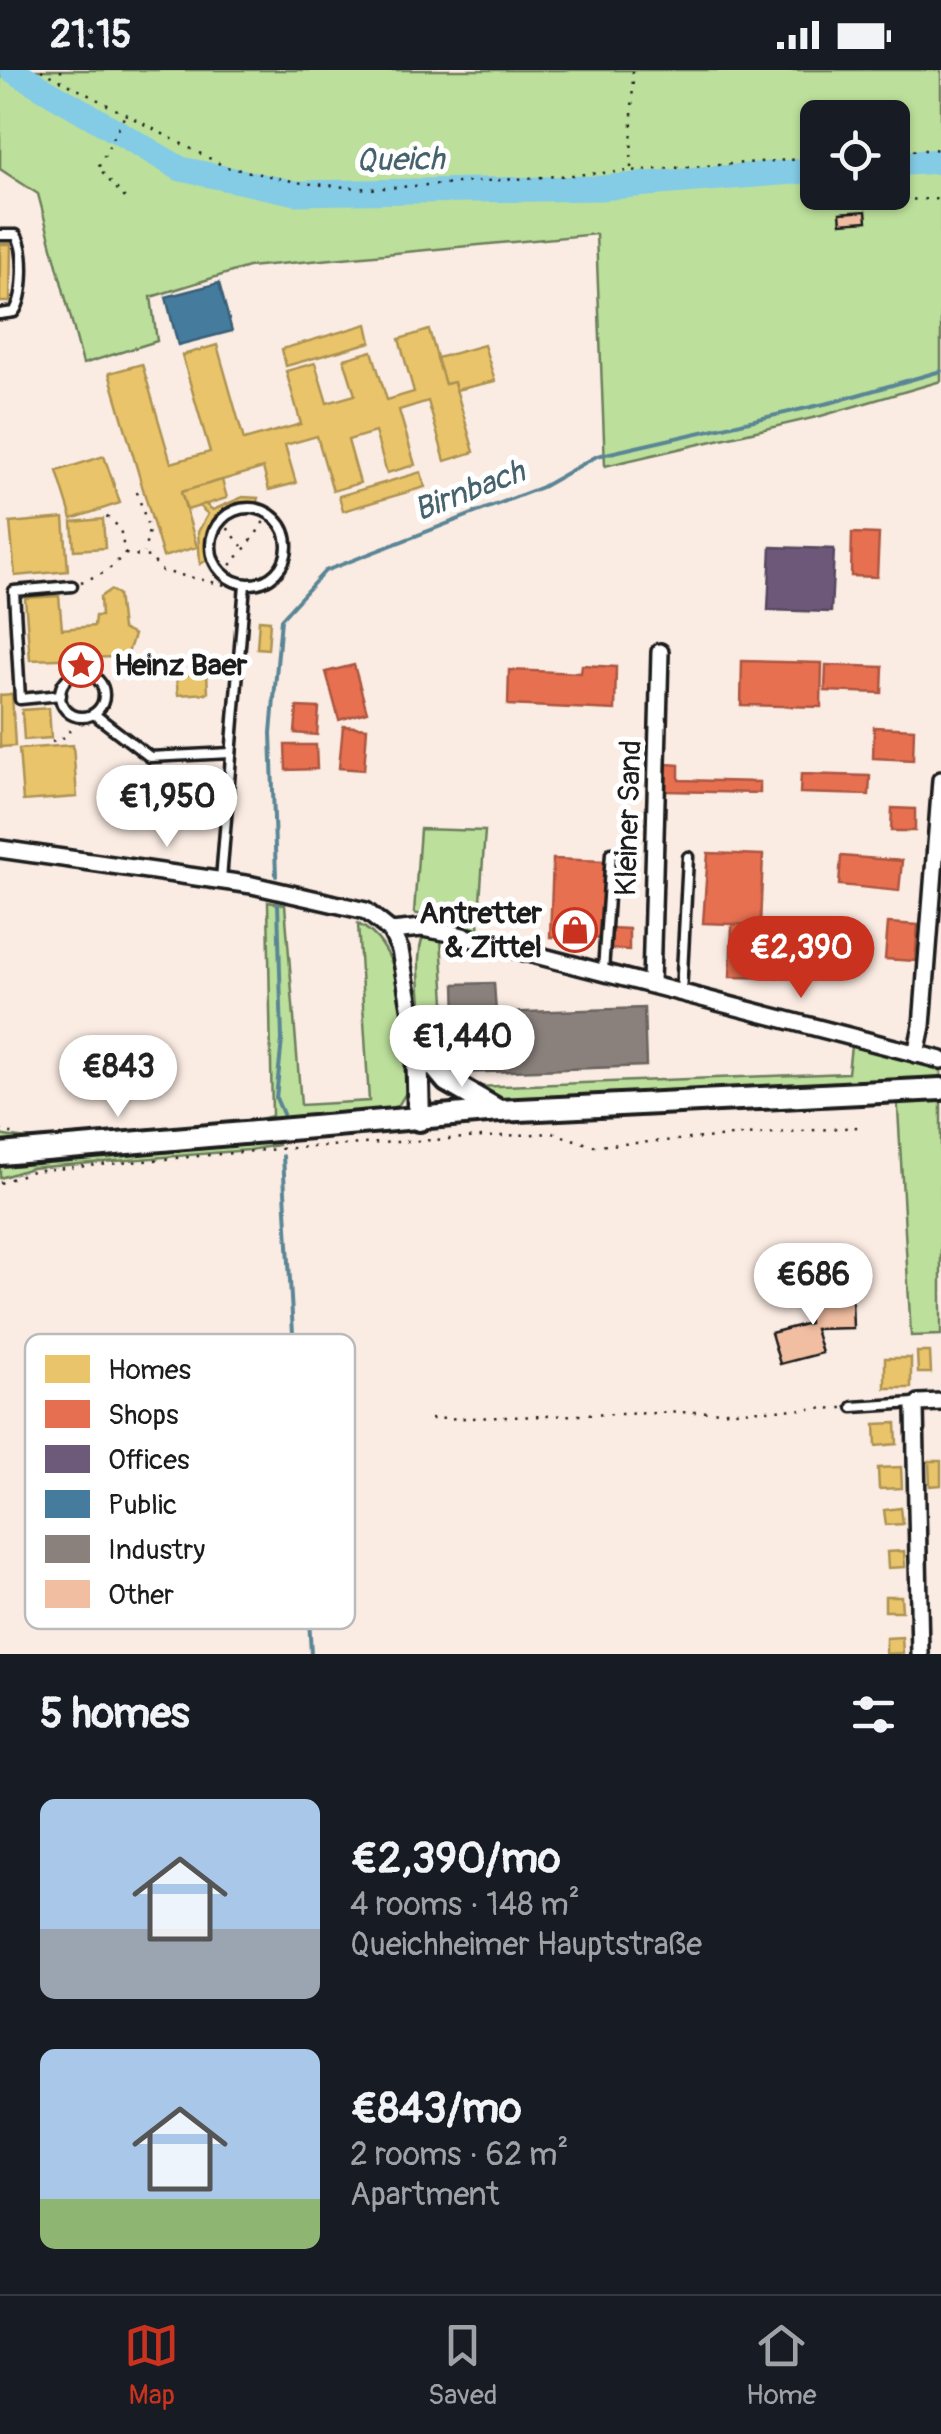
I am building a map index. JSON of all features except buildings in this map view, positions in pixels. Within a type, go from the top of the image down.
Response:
[{"type":"main road","points":[[417,1046],[435,1070],[456,1088],[499,1111]]},
{"type":"main road","points":[[417,1046],[425,1120]]},
{"type":"main road","points":[[425,1120],[439,1096],[435,1070]]},
{"type":"main road","points":[[0,1154],[499,1111],[941,1089]]},
{"type":"street","name":"Kleiner Sand","points":[[651,984],[660,652]]},
{"type":"street","points":[[916,1054],[922,1026],[941,780]]},
{"type":"street","points":[[0,849],[221,880],[359,909],[391,932],[400,950],[417,1046]]},
{"type":"street","points":[[391,932],[422,928],[451,932],[941,1060]]},
{"type":"street","points":[[920,1654],[922,1569],[914,1418],[919,1403],[941,1402]]},
{"type":"lane","points":[[0,235],[16,235],[22,244],[20,302],[14,312],[0,314]]},
{"type":"lane","points":[[238,509],[268,512],[286,534],[285,561],[269,579],[245,586],[223,573],[212,554],[211,542],[221,520],[238,509]]},
{"type":"lane","points":[[61,695],[20,699],[14,591],[72,586]]},
{"type":"lane","points":[[221,880],[245,586]]},
{"type":"lane","points":[[94,714],[103,702],[103,688],[93,676],[79,674],[66,680],[61,695],[64,706],[74,716],[94,714],[150,757],[231,753]]},
{"type":"lane","points":[[603,972],[611,853]]},
{"type":"lane","points":[[681,992],[688,856]]},
{"type":"lane","points":[[853,1407],[919,1403]]},
{"type":"path","points":[[41,70],[226,166],[302,183],[370,188],[800,159]]},
{"type":"path","points":[[61,70],[61,81]]},
{"type":"path","points":[[631,171],[633,70]]},
{"type":"path","points":[[125,198],[98,168],[126,114]]},
{"type":"path","points":[[910,151],[941,149]]},
{"type":"path","points":[[910,200],[941,199]]},
{"type":"path","points":[[137,492],[150,530],[142,556]]},
{"type":"path","points":[[223,573],[243,547],[257,538],[268,512]]},
{"type":"path","points":[[106,516],[120,528],[124,554]]},
{"type":"path","points":[[221,520],[243,547]]},
{"type":"path","points":[[124,554],[150,556],[162,571],[245,586]]},
{"type":"path","points":[[72,586],[106,572],[124,554]]},
{"type":"path","points":[[78,660],[79,674]]},
{"type":"path","points":[[52,742],[68,736],[74,716]]},
{"type":"path","points":[[0,1183],[32,1171],[277,1149],[553,1132],[594,1146],[858,1127]]},
{"type":"path","points":[[430,1419],[853,1407]]},
{"type":"green space","points":[[0,70],[941,70],[941,381],[821,416],[605,466],[596,234],[248,267],[151,297],[157,341],[83,364],[38,194],[0,169]]},
{"type":"green space","points":[[420,829],[485,831],[478,929],[414,913]]},
{"type":"green space","points":[[268,902],[285,905],[301,1105],[369,1101],[358,924],[375,936],[395,973],[405,1020],[409,1088],[398,1106],[373,1114],[161,1133],[272,1116]]},
{"type":"green space","points":[[423,935],[441,939],[449,1066],[474,1087],[848,1073],[851,1046],[941,1066],[941,1075],[934,1080],[483,1102],[452,1079],[428,1044],[419,977]]},
{"type":"green space","points":[[941,1089],[941,1335],[911,1336],[897,1091]]},
{"type":"green space","points":[[0,1135],[56,1139],[127,1136],[0,1147]]},
{"type":"green space","points":[[277,1141],[278,1145],[249,1150],[31,1168],[0,1178],[0,1160]]},
{"type":"waterway","name":"Queich","points":[[12,70],[181,169],[296,193],[600,188],[800,171]]},
{"type":"waterway","name":"Queich","points":[[910,163],[941,161]]},
{"type":"waterway","name":"Birnbach","points":[[276,876],[271,733],[281,619],[325,571],[542,487],[597,456],[833,402],[941,371]]},
{"type":"waterway","name":"Birnbach","points":[[278,904],[282,1040],[276,1098],[283,1114]]},
{"type":"waterway","name":"Birnbach","points":[[283,1156],[293,1334]]},
{"type":"waterway","name":"Birnbach","points":[[310,1629],[311,1654]]},
{"type":"place","name":"Heinz Baer","points":[[81,665]]},
{"type":"place","name":"Antretter & Zittel","points":[[575,930]]}]
